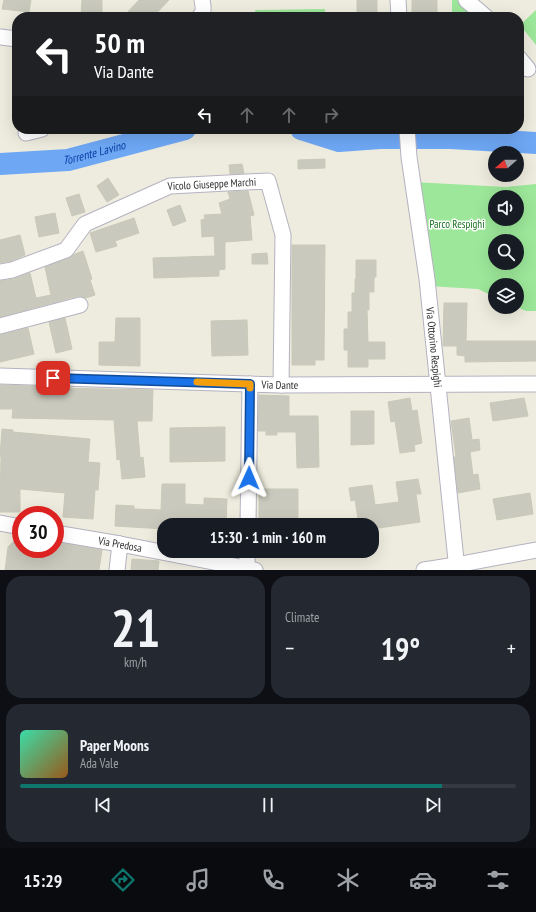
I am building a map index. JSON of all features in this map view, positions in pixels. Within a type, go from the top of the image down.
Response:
[{"type":"street","points":[[202,0],[204,8],[203,12]]},
{"type":"street","points":[[398,0],[399,12]]},
{"type":"street","points":[[466,0],[480,12]]},
{"type":"street","points":[[0,37],[12,38]]},
{"type":"street","name":"Via Ottorino Respighi","points":[[407,134],[428,279],[456,568]]},
{"type":"street","name":"Vicolo Giuseppe Marchi","points":[[0,272],[12,270],[66,250],[85,224],[170,186],[268,181],[283,235],[281,385]]},
{"type":"street","points":[[0,326],[80,305]]},
{"type":"street","name":"Via Dante","points":[[0,376],[281,385],[536,384]]},
{"type":"street","points":[[248,518],[250,384]]},
{"type":"street","points":[[0,523],[12,525]]},
{"type":"street","name":"Via Predosa","points":[[64,535],[120,544],[224,567],[251,569]]},
{"type":"street","points":[[117,570],[120,544]]},
{"type":"street","points":[[424,570],[456,568],[536,550]]},
{"type":"street","points":[[249,558],[251,569]]},
{"type":"green space","points":[[452,0],[459,0],[471,12],[452,12]]},
{"type":"green space","points":[[325,9],[325,12],[255,12],[255,10]]},
{"type":"green space","points":[[536,10],[536,45],[524,30],[524,21]]},
{"type":"green space","name":"Parco Respighi","points":[[413,182],[506,187],[536,184],[536,311],[524,310],[524,278],[488,278],[488,294],[478,289],[428,286]]},
{"type":"building","points":[[4,0],[31,0],[29,12],[2,9]]},
{"type":"building","points":[[82,0],[102,0],[102,12],[81,12]]},
{"type":"building","points":[[139,0],[169,0],[158,12],[128,12]]},
{"type":"building","points":[[357,0],[377,0],[377,12],[357,12]]},
{"type":"building","points":[[412,0],[437,0],[437,12],[412,12]]},
{"type":"building","points":[[325,159],[325,168],[298,169],[298,160]]},
{"type":"building","points":[[242,164],[244,173],[230,174],[229,165]]},
{"type":"building","points":[[108,178],[119,195],[107,202],[97,186]]},
{"type":"building","points":[[248,191],[254,215],[250,216],[252,240],[225,242],[225,269],[219,270],[219,276],[154,278],[153,258],[215,256],[214,236],[202,237],[201,220],[205,219],[204,215],[222,214],[219,203],[230,199],[228,192]]},
{"type":"building","points":[[79,194],[85,212],[72,216],[66,198]]},
{"type":"building","points":[[180,205],[186,221],[173,226],[167,210]]},
{"type":"building","points":[[55,213],[59,233],[39,237],[35,217]]},
{"type":"building","points":[[134,218],[139,233],[115,241],[117,246],[96,252],[90,233]]},
{"type":"building","points":[[20,235],[25,255],[0,263],[0,240]]},
{"type":"building","points":[[292,245],[325,245],[324,360],[315,360],[315,365],[292,365]]},
{"type":"building","points":[[83,251],[92,279],[90,280],[95,295],[86,298],[78,296],[0,317],[0,281],[14,279],[30,273],[36,298],[51,295],[45,267]]},
{"type":"building","points":[[267,253],[268,264],[252,264],[252,254]]},
{"type":"building","points":[[356,260],[376,260],[374,292],[369,292],[369,310],[367,310],[368,342],[385,342],[385,359],[368,359],[368,367],[348,367],[348,350],[344,350],[344,329],[348,329],[348,312],[352,312],[352,293],[355,293]]},
{"type":"building","points":[[444,303],[467,303],[466,341],[536,341],[536,361],[465,362],[465,356],[457,355],[457,346],[443,346]]},
{"type":"building","points":[[65,318],[72,349],[56,353],[49,322]]},
{"type":"building","points":[[116,318],[140,318],[140,366],[99,365],[99,342],[115,342]]},
{"type":"building","points":[[247,320],[248,355],[212,356],[211,321]]},
{"type":"building","points":[[28,328],[34,354],[0,362],[0,335]]},
{"type":"building","points":[[0,385],[153,390],[152,421],[137,421],[140,458],[143,457],[145,477],[122,479],[120,459],[117,460],[114,420],[12,418],[13,409],[0,409]]},
{"type":"building","points":[[259,395],[289,396],[289,416],[318,416],[319,467],[297,468],[296,432],[277,432],[277,435],[266,435],[266,431],[258,431]]},
{"type":"building","points":[[410,398],[412,411],[417,410],[422,443],[414,445],[415,451],[400,453],[395,421],[391,422],[388,402]]},
{"type":"building","points":[[524,398],[528,416],[493,421],[490,403]]},
{"type":"building","points":[[351,411],[374,411],[374,444],[351,445]]},
{"type":"building","points":[[469,418],[472,440],[479,439],[480,450],[470,452],[473,475],[478,474],[480,489],[458,493],[454,457],[456,457],[451,421]]},
{"type":"building","points":[[225,427],[225,461],[170,462],[170,428]]},
{"type":"building","points":[[2,429],[13,430],[13,432],[90,439],[88,462],[100,463],[98,490],[95,490],[93,519],[64,517],[65,493],[20,489],[20,506],[12,506],[12,512],[0,512],[0,456]]},
{"type":"building","points":[[418,479],[421,494],[416,494],[420,522],[379,528],[379,518],[358,518],[355,500],[351,501],[349,488],[372,485],[375,505],[399,502],[396,482]]},
{"type":"building","points":[[162,484],[185,484],[185,504],[204,505],[204,498],[227,499],[226,518],[157,518],[157,529],[115,526],[116,505],[134,506],[134,509],[161,510]]},
{"type":"building","points":[[259,489],[298,489],[298,518],[259,518]]},
{"type":"building","points":[[530,493],[533,514],[497,520],[493,499]]},
{"type":"building","points":[[12,543],[12,558],[64,558],[64,544],[102,550],[99,570],[5,570],[8,547]]},
{"type":"building","points":[[132,559],[159,561],[158,570],[131,570]]},
{"type":"waterway","name":"Torrente Lavino","points":[[0,164],[68,160],[166,134]]},
{"type":"waterway","name":"Torrente Lavino","points":[[317,134],[339,141],[380,138],[451,138],[536,143]]},
{"type":"slow traffic","points":[[197,382],[250,384],[250,388]]},
{"type":"route","points":[[53,378],[250,384],[249,478]]}]
